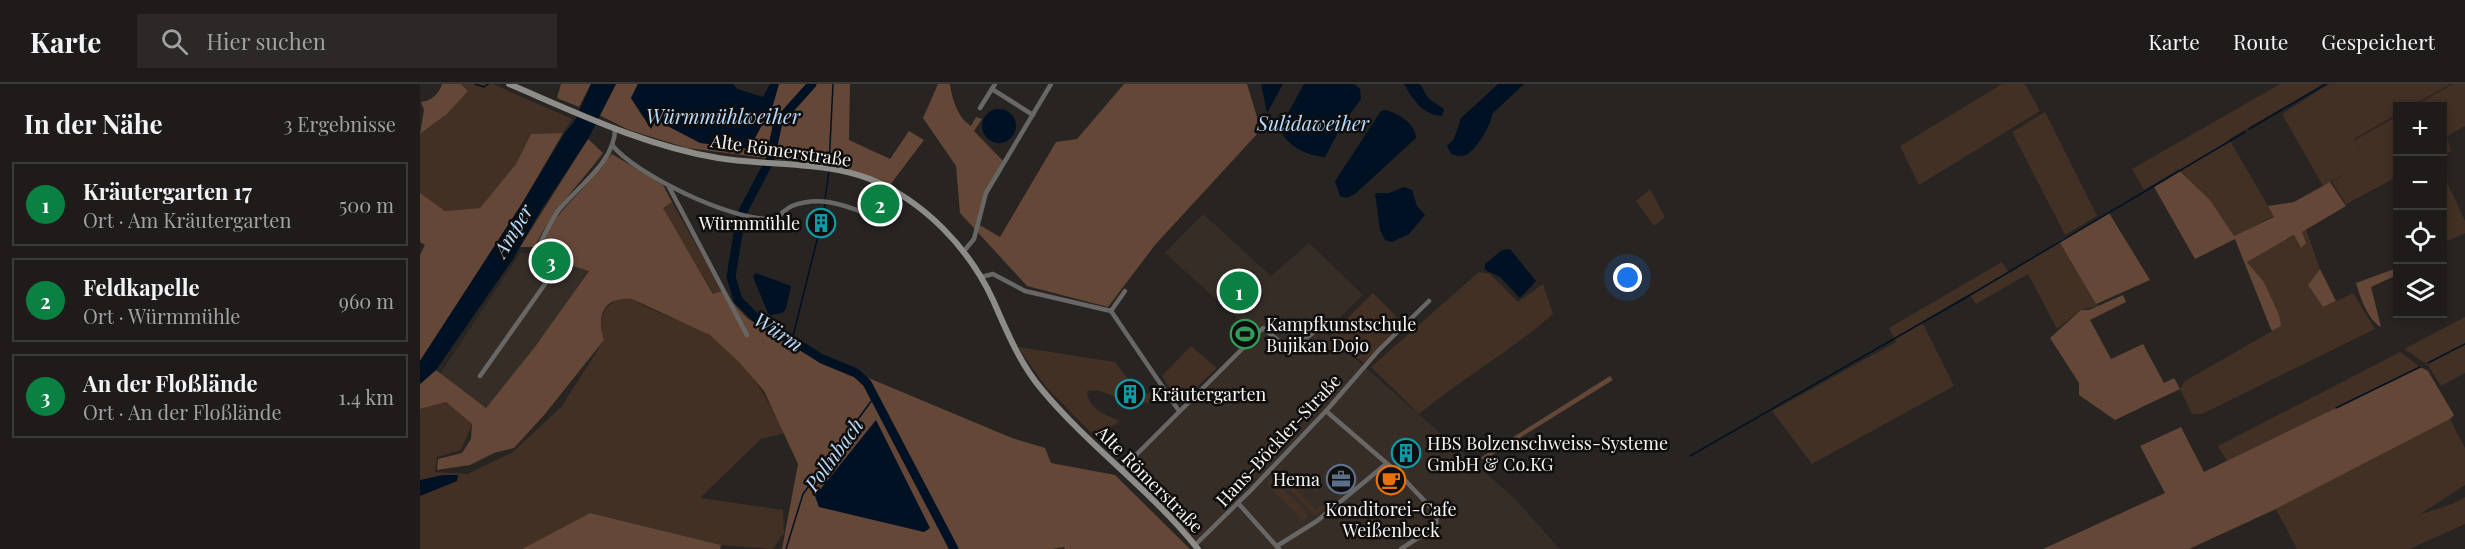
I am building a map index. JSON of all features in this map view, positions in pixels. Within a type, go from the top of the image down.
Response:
[{"type":"main road","name":"Alte Römerstraße","points":[[509,84],[601,123],[675,149],[760,163],[834,170],[853,174],[888,188],[932,220],[964,250],[981,277],[1016,351],[1033,379],[1196,547]]},
{"type":"street","points":[[964,250],[974,239],[986,193],[1051,84]]},
{"type":"street","points":[[980,108],[994,87],[1033,115]]},
{"type":"street","points":[[480,376],[545,284],[537,253],[546,229],[612,145],[615,128]]},
{"type":"street","points":[[612,145],[620,156],[669,187],[737,212],[768,219],[777,217],[790,207],[829,201],[876,218]]},
{"type":"street","points":[[669,187],[747,336]]},
{"type":"street","points":[[981,277],[993,274],[1025,291],[1111,311],[1179,411]]},
{"type":"street","points":[[1111,311],[1125,291]]},
{"type":"street","name":"Hans-Böckler-Straße","points":[[1196,547],[1326,411],[1379,350],[1429,301]]},
{"type":"street","points":[[1121,470],[1263,328],[1291,351],[1316,330]]},
{"type":"street","points":[[1326,411],[1411,485],[1438,518],[1436,526],[1401,549]]},
{"type":"street","points":[[1238,503],[1278,547],[1326,514],[1386,464]]},
{"type":"shaded area","points":[[442,84],[461,84],[468,91],[447,114],[420,134],[424,110],[421,102],[434,96]]},
{"type":"shaded area","points":[[461,84],[493,84],[572,119],[563,133],[531,134],[516,164],[480,208],[445,211],[420,193],[420,134],[447,114],[468,91]]},
{"type":"shaded area","points":[[561,84],[591,84],[579,107],[557,98]]},
{"type":"shaded area","points":[[616,84],[638,84],[631,98],[651,128],[656,120],[675,128],[749,149],[779,84],[850,84],[849,140],[890,159],[909,131],[924,140],[890,185],[838,167],[687,148],[629,130],[599,115]]},
{"type":"shaded area","points":[[938,84],[950,84],[956,108],[966,123],[971,126],[976,117],[982,119],[974,131],[1003,161],[986,193],[978,224],[1000,237],[1056,142],[1077,139],[1124,84],[1247,84],[1257,117],[1257,134],[1155,245],[1108,307],[1027,286],[960,213],[956,166],[923,118]]},
{"type":"shaded area","points":[[2002,84],[2025,84],[2040,111],[1919,185],[1900,146]]},
{"type":"shaded area","points":[[2280,84],[2323,84],[2229,139],[2274,216],[2234,236],[2210,200],[2179,169],[2144,190],[2132,169]]},
{"type":"shaded area","points":[[2329,84],[2451,84],[2418,102],[2393,102],[2393,116],[2354,139],[2367,161],[2355,140],[2393,118],[2393,179],[2346,204],[2332,182],[2352,170],[2323,186],[2282,114]]},
{"type":"shaded area","points":[[2453,84],[2465,84],[2465,126],[2447,136],[2447,102],[2421,102]]},
{"type":"shaded area","points":[[2045,112],[2097,216],[2065,235],[2012,132]]},
{"type":"shaded area","points":[[563,133],[523,202],[420,361],[420,255],[425,245],[420,242],[420,193],[445,211],[480,208],[516,164],[531,134]]},
{"type":"shaded area","points":[[2447,136],[2451,151],[2447,154]]},
{"type":"shaded area","points":[[588,139],[603,153],[549,221],[535,247],[520,247]]},
{"type":"shaded area","points":[[612,154],[663,185],[672,202],[663,208],[713,294],[722,291],[747,318],[785,343],[1012,438],[1045,448],[1051,463],[1115,475],[1190,549],[1065,549],[1064,547],[1052,549],[782,549],[798,464],[764,391],[739,362],[710,335],[632,299],[614,301],[604,309],[601,323],[604,340],[545,414],[514,448],[494,453],[470,465],[437,470],[438,459],[462,453],[471,439],[472,424],[446,402],[420,409],[420,384],[436,370],[486,408],[534,348],[589,271],[540,256],[542,244],[552,224]]},
{"type":"shaded area","points":[[2180,171],[2210,200],[2234,236],[2274,217],[2268,206],[2294,202],[2330,182],[2346,206],[2302,232],[2306,243],[2301,248],[2294,235],[2247,262],[2264,282],[2279,315],[2281,326],[2272,331],[2235,239],[2195,259],[2154,187]]},
{"type":"shaded area","points":[[2447,182],[2465,221],[2465,233],[2447,241]]},
{"type":"shaded area","points":[[1650,189],[1665,217],[1654,226],[1636,201]]},
{"type":"shaded area","points":[[672,202],[722,291],[714,294],[662,208]]},
{"type":"shaded area","points":[[2109,213],[2150,280],[2096,304],[2059,241]]},
{"type":"shaded area","points":[[1203,214],[1271,276],[1309,243],[1363,295],[1325,332],[1513,497],[1560,549],[1204,549],[1125,466],[1256,335],[1165,253]]},
{"type":"shaded area","points":[[2306,229],[2320,269],[2308,285],[2323,307],[2353,293],[2375,329],[2202,414],[2192,414],[2180,389],[2185,381],[2281,326],[2264,282],[2247,262],[2295,235],[2300,248],[2302,232]]},
{"type":"shaded area","points":[[2059,241],[2098,306],[2081,310],[2057,329],[2028,274],[1976,304],[1969,294],[1922,322],[1954,386],[1812,464],[1772,411],[1896,342],[1889,328],[2002,262],[2009,273]]},
{"type":"shaded area","points":[[521,252],[589,270],[534,348],[486,408],[440,374]]},
{"type":"shaded area","points":[[2320,269],[2336,301],[2323,307],[2308,285]]},
{"type":"shaded area","points":[[2393,269],[2393,277],[2371,287],[2381,327],[2368,314],[2356,283]]},
{"type":"shaded area","points":[[1479,272],[1490,274],[1518,302],[1543,284],[1553,314],[1419,414],[1371,367]]},
{"type":"shaded area","points":[[1373,293],[1404,324],[1364,363],[1330,336]]},
{"type":"shaded area","points":[[2123,295],[2126,302],[2090,320],[2111,359],[2143,344],[2164,383],[2174,378],[2180,389],[2115,420],[2079,395],[2079,383],[2050,338],[2081,310],[2089,310]]},
{"type":"shaded area","points":[[619,298],[632,299],[708,334],[732,353],[762,392],[785,433],[761,439],[700,498],[783,510],[784,533],[773,549],[721,545],[590,513],[522,549],[420,549],[420,409],[446,402],[472,424],[461,450],[437,457],[435,472],[467,474],[513,452],[562,406],[604,340],[601,321],[604,311]]},
{"type":"shaded area","points":[[2465,317],[2465,373],[2441,386],[2428,365],[2404,349]]},
{"type":"shaded area","points":[[1191,346],[1217,368],[1180,403],[1162,376]]},
{"type":"shaded area","points":[[1018,347],[1115,362],[1141,396],[1159,390],[1167,403],[1131,401],[1099,391],[1087,391],[1094,407],[1120,421],[1095,437],[1045,386]]},
{"type":"shaded area","points":[[2400,352],[2420,367],[2227,461],[2218,446]]},
{"type":"shaded area","points":[[2420,367],[2428,371],[2454,415],[2450,419],[2276,509],[2189,549],[2043,549],[2165,493],[2140,446],[2181,427],[2204,472]]},
{"type":"shaded area","points":[[1610,376],[1613,380],[1484,460],[1480,458]]},
{"type":"shaded area","points":[[2450,419],[2465,448],[2465,485],[2419,515],[2465,497],[2465,524],[2410,549],[2297,549],[2276,509]]},
{"type":"shaded area","points":[[1287,460],[1279,471],[1281,474],[1316,510],[1324,504],[1326,507],[1315,516],[1274,472]]},
{"type":"shaded area","points":[[1273,477],[1309,516],[1300,522],[1299,516],[1269,487],[1267,483]]},
{"type":"shaded area","points":[[590,513],[721,545],[720,549],[522,549]]},
{"type":"water","name":"Amper","points":[[591,84],[616,84],[588,139],[541,210],[513,259],[436,370],[420,384],[420,361],[523,202],[564,134],[574,122]]},
{"type":"water","name":"Würmmühlweiher","points":[[638,84],[733,84],[737,89],[763,97],[770,84],[779,84],[773,105],[749,149],[700,143],[656,120],[651,129],[631,98]]},
{"type":"water","points":[[1261,84],[1283,84],[1267,113]]},
{"type":"water","name":"Sulidaweiher","points":[[1304,84],[1354,84],[1360,89],[1361,99],[1342,125],[1325,157],[1298,149],[1279,129]]},
{"type":"water","points":[[1404,84],[1420,84],[1428,98],[1444,109],[1442,116],[1429,113],[1424,109],[1415,101]]},
{"type":"water","points":[[1498,84],[1524,84],[1492,114],[1486,131],[1470,153],[1462,156],[1451,154],[1447,146],[1454,139],[1461,118]]},
{"type":"water","points":[[999,109],[1011,114],[1016,126],[1011,138],[999,143],[987,138],[982,126],[987,114]]},
{"type":"water","points":[[1386,110],[1401,117],[1409,124],[1416,138],[1355,194],[1346,198],[1340,196],[1335,181],[1381,111]]},
{"type":"water","points":[[1404,187],[1412,190],[1417,206],[1425,215],[1409,234],[1392,242],[1385,240],[1380,230],[1375,193],[1389,193]]},
{"type":"water","points":[[1510,249],[1536,281],[1520,298],[1500,277],[1485,270],[1485,264],[1502,250]]},
{"type":"water","points":[[756,273],[791,286],[786,309],[782,313],[771,315],[768,313],[753,277]]},
{"type":"water","points":[[876,420],[930,528],[924,532],[819,507],[815,496]]},
{"type":"water","points":[[443,475],[458,475],[457,481],[420,496],[420,480]]},
{"type":"waterway","points":[[475,84],[484,87],[488,84]]},
{"type":"waterway","name":"Würm","points":[[812,84],[778,122],[770,160],[741,215],[731,277],[738,300],[755,317],[822,359],[856,373],[867,383],[954,549]]},
{"type":"waterway","points":[[829,166],[833,84]]},
{"type":"waterway","points":[[2249,129],[2326,84]]},
{"type":"waterway","points":[[1690,456],[1965,298],[2245,132]]},
{"type":"waterway","points":[[825,199],[829,171]]},
{"type":"waterway","points":[[823,217],[825,203]]},
{"type":"waterway","points":[[792,340],[819,232]]},
{"type":"waterway","points":[[2428,363],[2465,344]]},
{"type":"waterway","points":[[2336,408],[2420,367]]},
{"type":"waterway","name":"Pollnbach","points":[[786,549],[803,494],[875,396]]},
{"type":"place","name":"Feldkapelle","points":[[880,204]]},
{"type":"place","name":"Würmmühle","points":[[821,223]]},
{"type":"place","name":"An der Floßlände","points":[[551,261]]},
{"type":"place","name":"Kräutergarten 17","points":[[1239,291]]},
{"type":"place","name":"Kampfkunstschule Bujikan Dojo","points":[[1245,334]]},
{"type":"place","name":"Kräutergarten","points":[[1130,394]]},
{"type":"place","name":"HBS Bolzenschweiss-Systeme GmbH & Co.KG","points":[[1406,453]]},
{"type":"place","name":"Hema","points":[[1341,479]]},
{"type":"place","name":"Konditorei-Cafe Weißenbeck","points":[[1391,480]]}]
